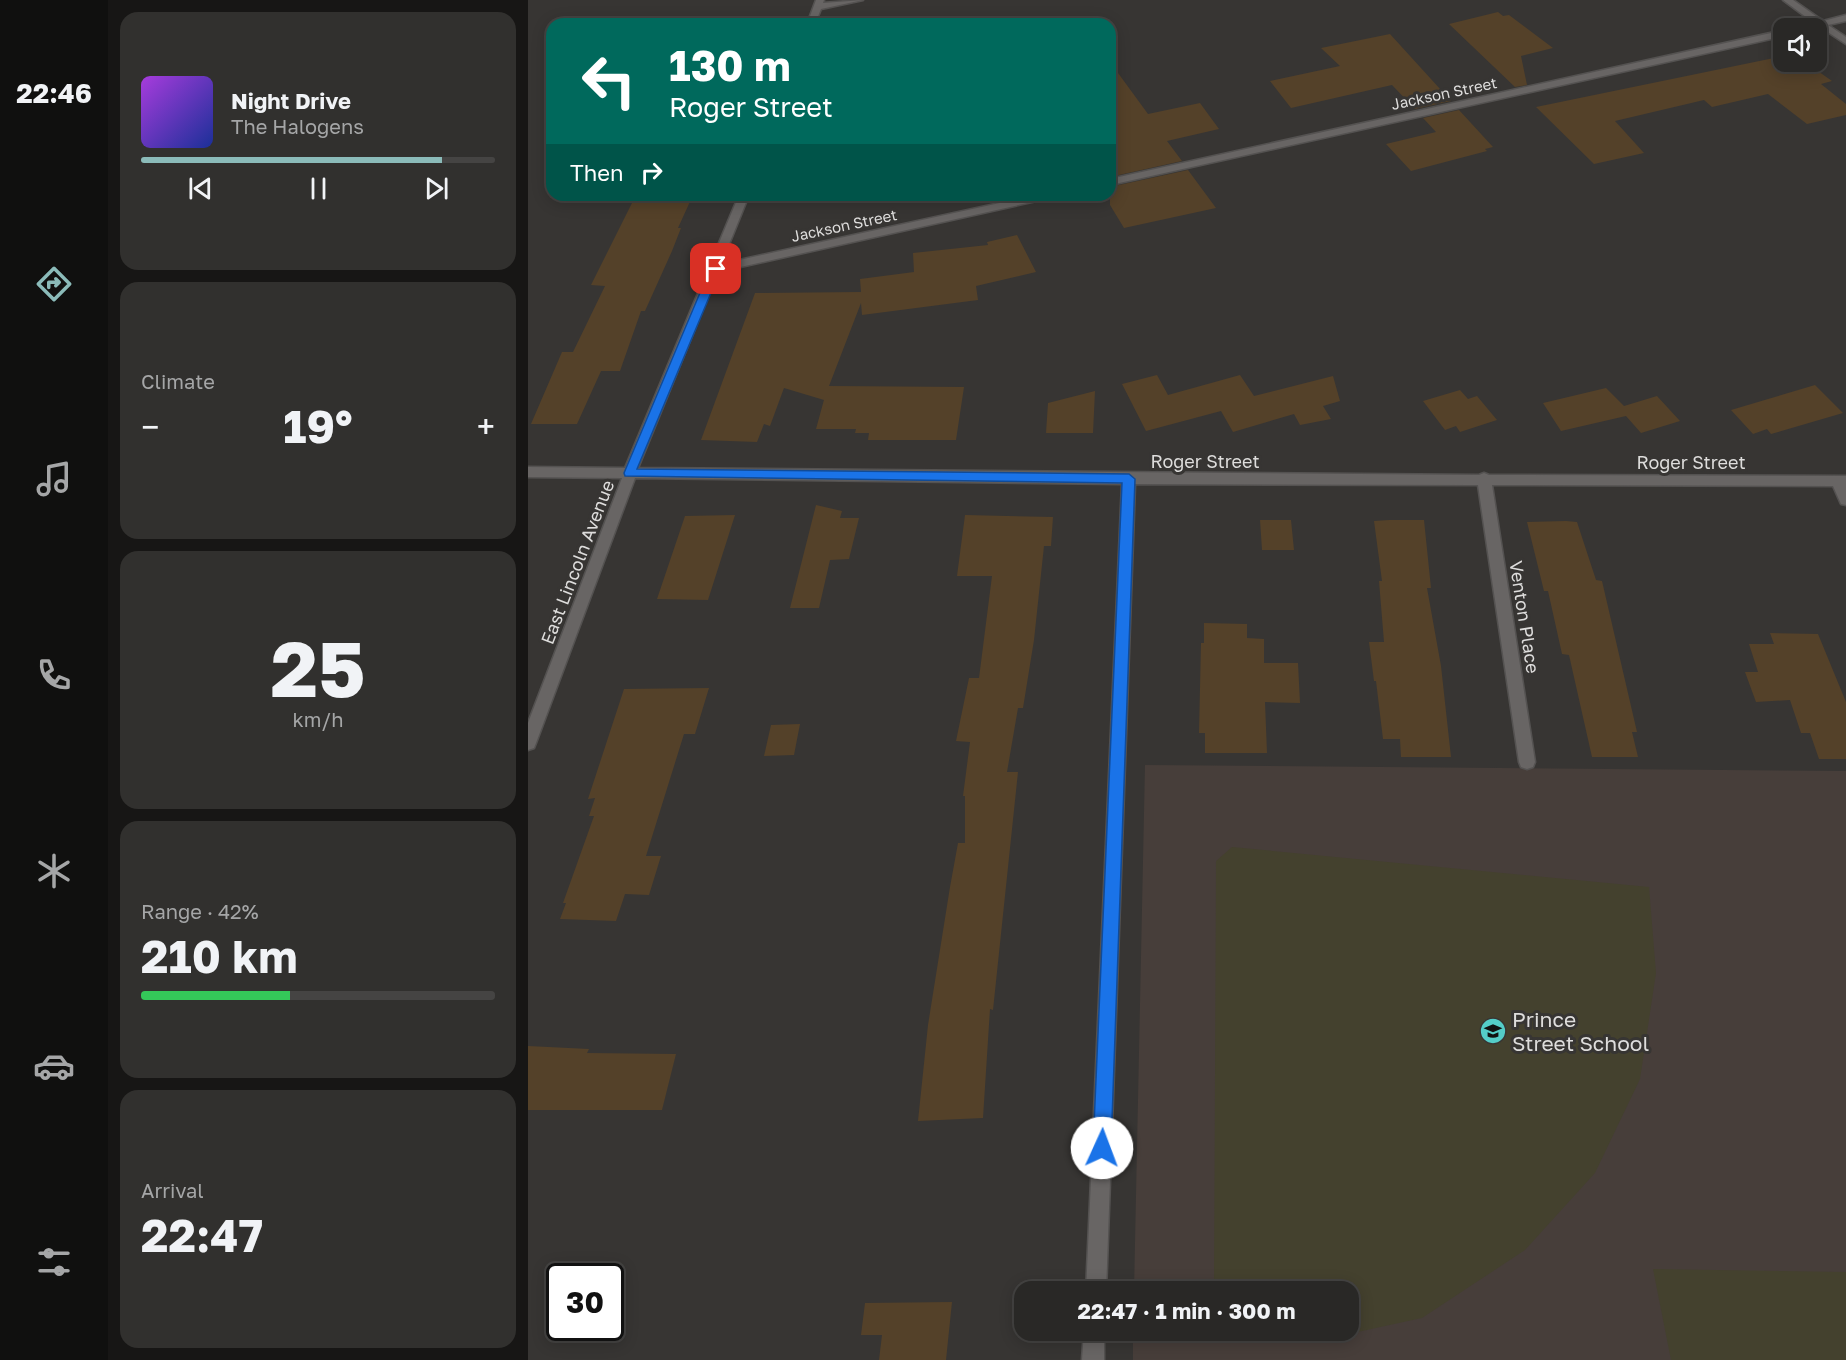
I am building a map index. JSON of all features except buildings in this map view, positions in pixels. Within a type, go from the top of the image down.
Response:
[{"type":"street","points":[[813,18],[819,4],[859,0]]},
{"type":"street","points":[[1786,0],[1812,18]]},
{"type":"street","points":[[1827,23],[1846,18]]},
{"type":"street","points":[[1827,28],[1846,41]]},
{"type":"street","name":"Jackson Street","points":[[1116,181],[1773,35]]},
{"type":"street","name":"East Lincoln Avenue","points":[[528,743],[630,473],[716,269],[742,201]]},
{"type":"street","name":"Jackson Street","points":[[716,269],[1023,201]]},
{"type":"street","name":"Roger Street","points":[[528,472],[1129,479],[1484,478],[1842,481]]},
{"type":"street","name":"Venton Place","points":[[1484,478],[1527,762]]},
{"type":"street","points":[[1096,1281],[1129,479]]},
{"type":"street","points":[[1842,481],[1846,500]]},
{"type":"street","points":[[1093,1360],[1094,1341]]},
{"type":"shaded area","name":"Prince Street School","points":[[1145,765],[1846,771],[1846,1360],[1133,1360],[1133,1341],[1359,1341],[1359,1281],[1134,1281]]},
{"type":"shaded area","points":[[1232,847],[1649,887],[1656,973],[1640,1079],[1595,1173],[1525,1250],[1422,1318],[1359,1332],[1359,1281],[1214,1281],[1216,861]]},
{"type":"shaded area","points":[[1653,1269],[1846,1272],[1846,1360],[1671,1360]]},
{"type":"place","name":"Prince Street School","points":[[1493,1031]]},
{"type":"route","points":[[716,269],[630,473],[1129,479],[1102,1148]]}]
